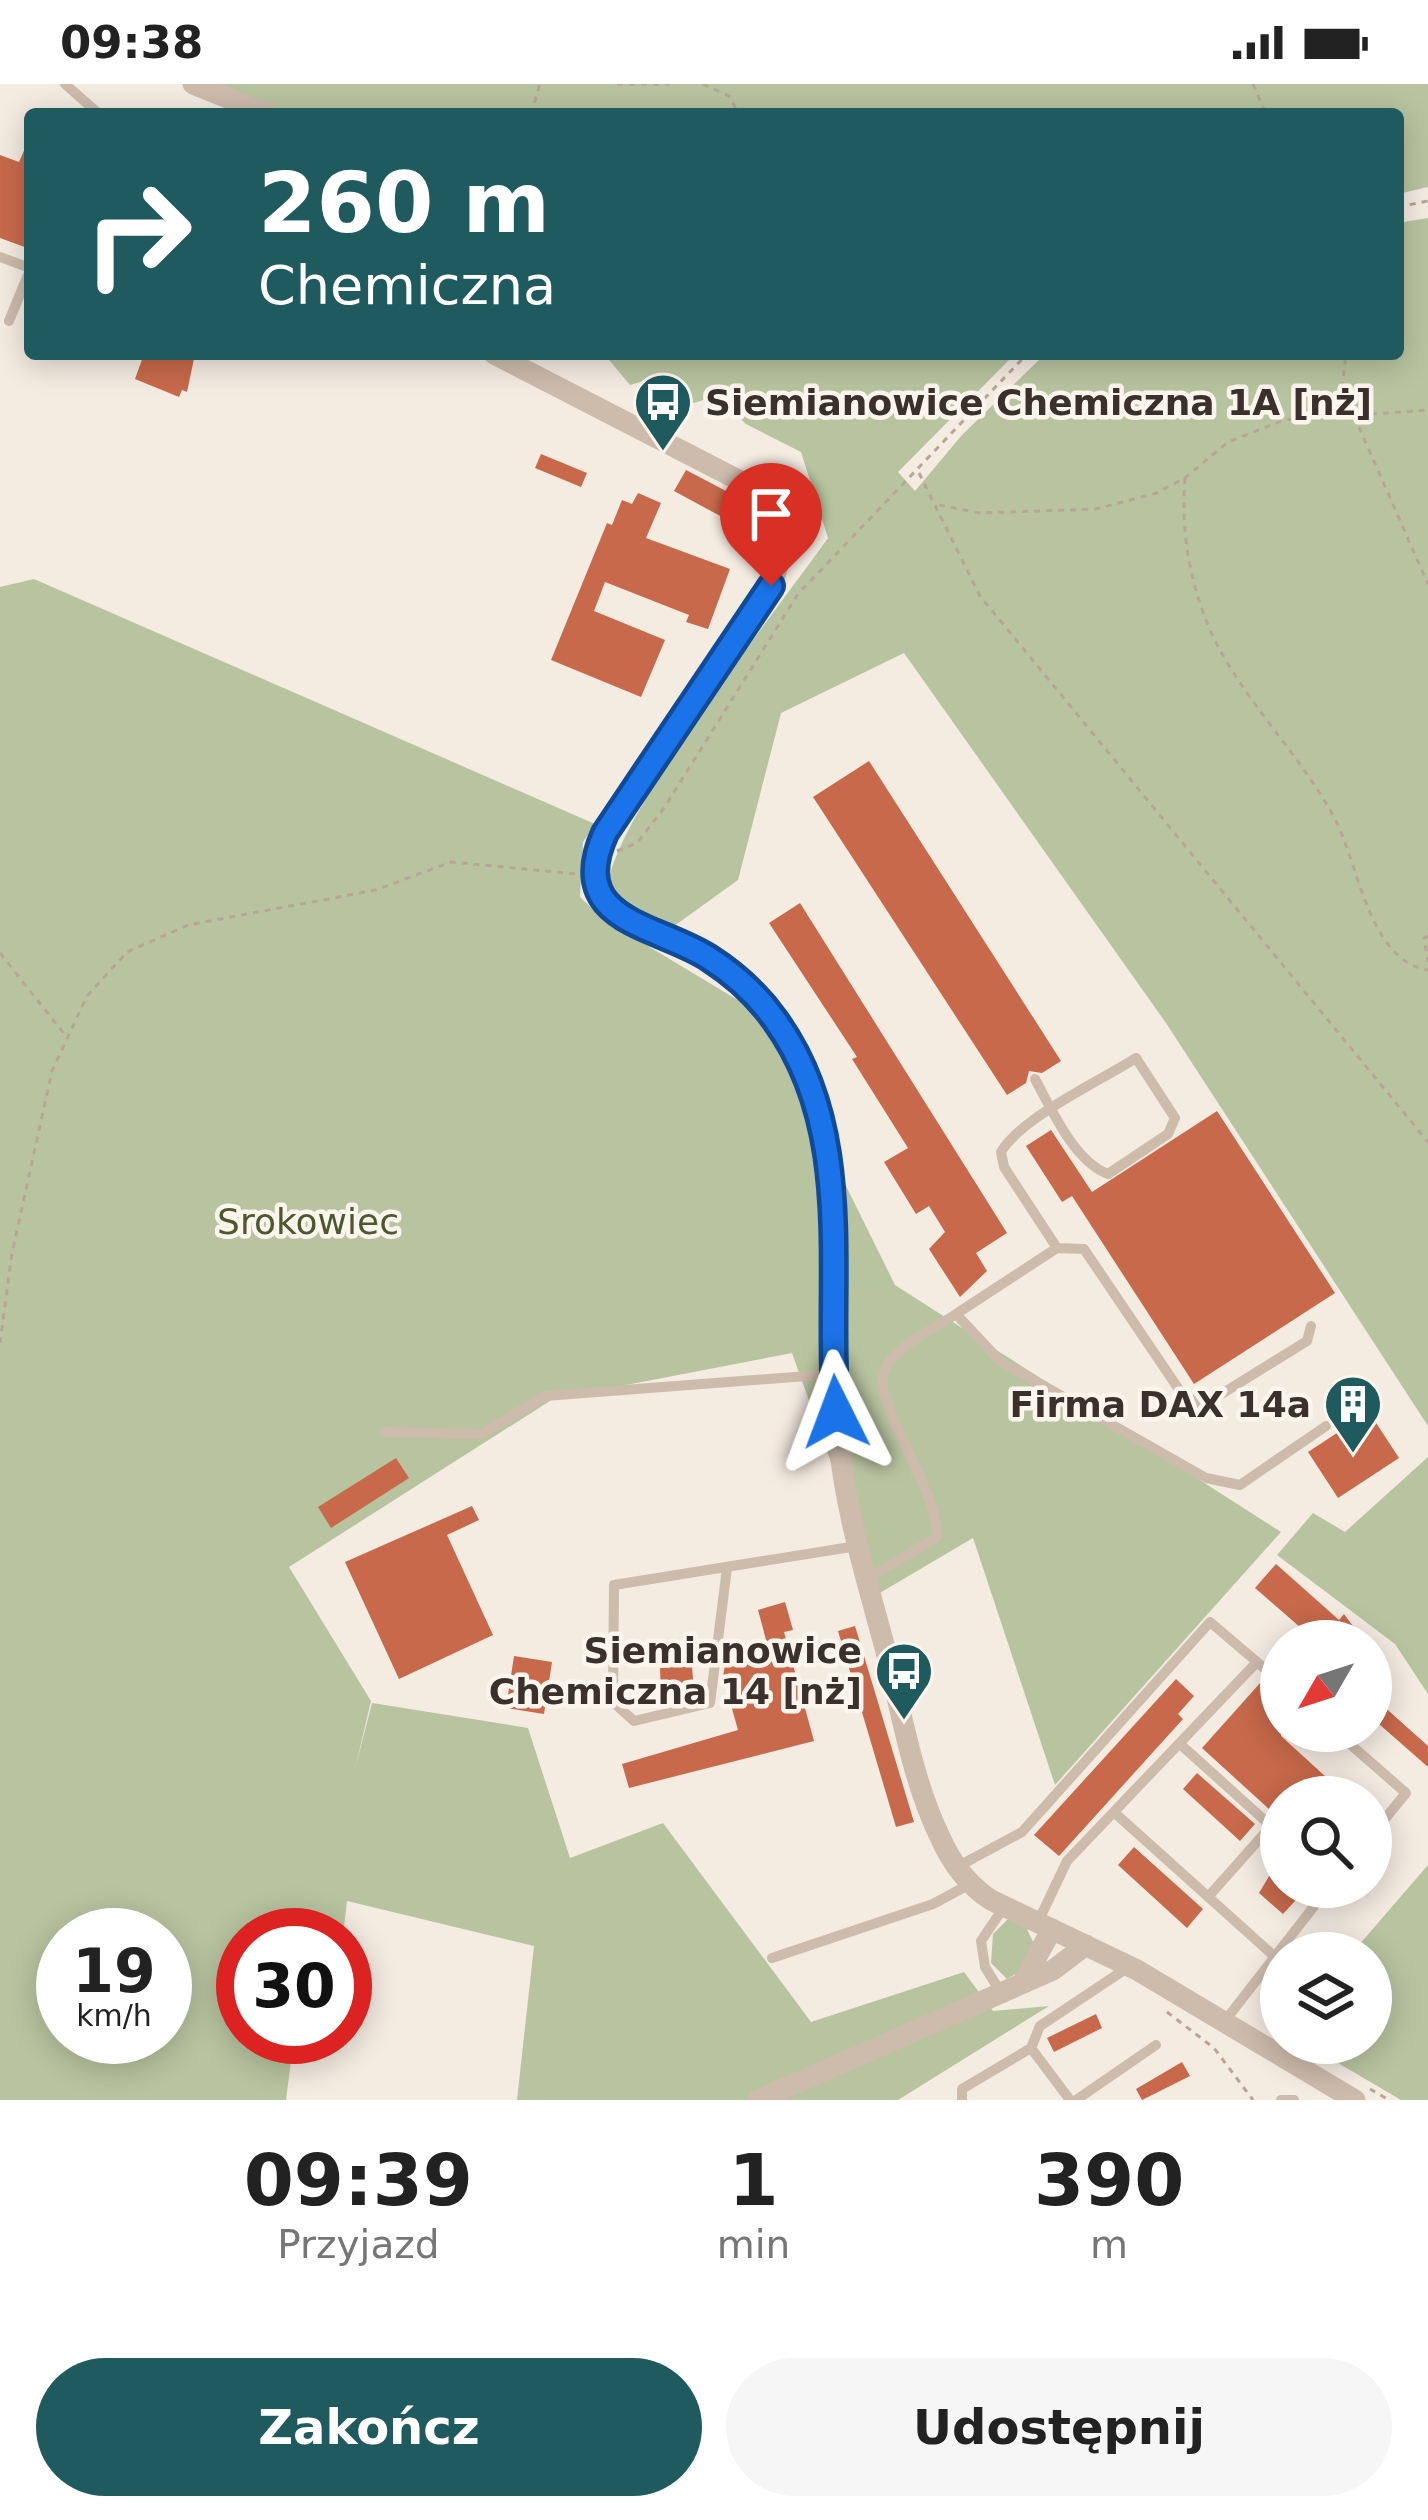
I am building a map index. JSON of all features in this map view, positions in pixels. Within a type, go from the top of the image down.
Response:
[{"type":"street","points":[[193,84],[252,108]]},
{"type":"street","points":[[506,360],[754,488],[776,514],[781,531],[781,558],[771,586],[596,860],[600,894],[614,912],[707,957],[735,978],[767,1009],[806,1071],[820,1114],[832,1190],[833,1374],[857,1546],[936,1830],[964,1875],[1004,1906],[1129,1966],[1355,2100]]},
{"type":"street","points":[[1024,1980],[1045,1926]]},
{"type":"street","points":[[758,2100],[1070,1960],[1086,1945]]},
{"type":"lane","points":[[64,84],[92,108]]},
{"type":"lane","points":[[9,321],[24,284]]},
{"type":"lane","points":[[1035,1079],[1052,1111],[1092,1168],[1108,1174],[1168,1134],[1175,1118],[1136,1058],[1052,1111],[1010,1137],[1001,1151],[1004,1167],[1057,1248]]},
{"type":"lane","points":[[867,1579],[937,1538],[938,1511],[883,1397],[884,1371],[899,1353],[1057,1248],[1084,1249],[1182,1394],[1198,1403],[1215,1398],[1307,1341],[1311,1326]]},
{"type":"lane","points":[[956,1314],[1000,1361],[1206,1478],[1240,1485],[1326,1426]]},
{"type":"lane","points":[[385,1432],[482,1433],[545,1396],[833,1374]]},
{"type":"lane","points":[[727,1568],[710,1703],[634,1721],[613,1702],[614,1585],[857,1546]]},
{"type":"lane","points":[[772,1958],[932,1904],[1022,1832],[1210,1622],[1260,1665]]},
{"type":"lane","points":[[1045,1926],[1064,1865],[1257,1662]]},
{"type":"lane","points":[[1180,1744],[1271,1826],[1208,1897]]},
{"type":"lane","points":[[1359,1752],[1387,1776]]},
{"type":"lane","points":[[1392,1781],[1406,1793],[1392,1810]]},
{"type":"lane","points":[[1115,1814],[1260,1943]]},
{"type":"lane","points":[[1000,1991],[985,1967],[981,1941],[1004,1906]]},
{"type":"lane","points":[[1293,1932],[1312,1908]]},
{"type":"lane","points":[[962,2100],[962,2089],[1031,2048],[1040,2026],[1129,1966]]},
{"type":"lane","points":[[1224,2022],[1260,1974]]},
{"type":"lane","points":[[1031,2048],[1073,2100],[1156,2045]]},
{"type":"lane","points":[[1281,2100],[1294,2100]]},
{"type":"path","points":[[617,84],[670,84]]},
{"type":"path","points":[[703,84],[729,95],[737,108]]},
{"type":"path","points":[[0,1342],[16,1229],[52,1071],[87,996],[115,962],[154,936],[376,890],[452,862],[564,876],[637,843],[798,594],[919,473],[1022,360]]},
{"type":"path","points":[[1339,414],[1345,360]]},
{"type":"path","points":[[937,505],[980,513],[1096,508],[1142,498],[1185,478],[1228,442],[1284,420],[1428,410]]},
{"type":"path","points":[[1353,413],[1428,584]]},
{"type":"path","points":[[919,473],[958,560],[980,596],[1428,1142]]},
{"type":"path","points":[[1185,478],[1186,553],[1216,641],[1336,822],[1382,935],[1410,967],[1428,970]]},
{"type":"path","points":[[1428,936],[1424,938],[1428,962]]},
{"type":"path","points":[[0,952],[66,1036]]},
{"type":"path","points":[[1166,2011],[1214,2048],[1253,2100]]},
{"type":"green space","points":[[217,84],[1428,84],[1428,187],[1404,193],[1404,108],[267,108]]},
{"type":"green space","points":[[1428,218],[1428,1426],[1166,1023],[904,653],[781,713],[738,880],[670,929],[608,894],[613,864],[663,771],[828,538],[801,452],[746,424],[716,396],[694,403],[644,381],[630,385],[609,360],[1009,360],[898,472],[915,491],[962,435],[1039,360],[1404,360],[1404,222]]},
{"type":"green space","name":"Srokowiec","points":[[34,579],[595,824],[583,842],[580,897],[603,919],[761,1014],[895,1285],[1281,1532],[1055,1785],[973,1538],[878,1594],[792,1353],[553,1399],[289,1567],[371,1701],[355,1769],[372,1703],[528,1728],[570,1858],[663,1823],[811,2022],[964,1972],[993,2011],[1049,2006],[898,2100],[517,2100],[534,1946],[347,1901],[346,1908],[216,1908],[216,2064],[291,2064],[286,2100],[0,2100],[0,587]]},
{"type":"green space","points":[[1428,1457],[1428,1694],[1392,1642],[1392,1620],[1363,1620],[1277,1555],[1313,1513],[1345,1532]]},
{"type":"green space","points":[[1428,1865],[1428,2100],[1401,2100],[1340,2064],[1392,2064],[1392,1932],[1370,1932]]},
{"type":"green space","points":[[1009,1918],[1026,1927],[1035,1946],[1024,1969],[1007,1979],[991,1963],[993,1934]]},
{"type":"building","points":[[24,151],[24,247],[0,238],[0,155],[19,162]]},
{"type":"building","points":[[142,360],[194,360],[187,392],[182,390],[179,397],[135,379]]},
{"type":"building","points":[[541,454],[587,473],[581,487],[535,468]]},
{"type":"building","points":[[686,470],[747,502],[735,524],[674,491]]},
{"type":"building","points":[[638,493],[661,503],[646,538],[730,569],[708,629],[686,622],[689,615],[605,582],[594,611],[665,640],[641,697],[551,660],[607,523],[612,525],[622,500],[632,504]]},
{"type":"building","points":[[869,761],[1061,1061],[1042,1073],[1029,1071],[1026,1083],[1007,1095],[813,797]]},
{"type":"building","points":[[800,903],[1007,1233],[976,1253],[987,1271],[960,1297],[929,1249],[945,1232],[929,1206],[916,1214],[884,1162],[908,1148],[852,1059],[857,1057],[769,923]]},
{"type":"building","points":[[1217,1111],[1335,1293],[1194,1384],[1072,1196],[1062,1202],[1026,1146],[1051,1130],[1092,1192]]},
{"type":"building","name":"Firma DAX 14a","points":[[1369,1412],[1399,1458],[1338,1498],[1308,1452]]},
{"type":"building","points":[[396,1458],[409,1478],[331,1528],[318,1507]]},
{"type":"building","points":[[472,1506],[479,1520],[447,1535],[493,1635],[399,1679],[345,1562]]},
{"type":"building","points":[[1276,1564],[1339,1620],[1292,1620],[1255,1588]]},
{"type":"building","points":[[785,1602],[793,1630],[784,1632],[814,1741],[629,1788],[622,1764],[738,1730],[723,1677],[725,1664],[769,1651],[758,1610]]},
{"type":"building","points":[[855,1626],[914,1822],[896,1827],[838,1631]]},
{"type":"building","points":[[514,1656],[552,1662],[544,1714],[506,1708]]},
{"type":"building","points":[[692,1666],[694,1691],[661,1692],[660,1668]]},
{"type":"building","points":[[1176,1679],[1194,1696],[1178,1714],[1183,1719],[1059,1856],[1034,1835]]},
{"type":"building","points":[[1260,1683],[1260,1752],[1299,1752],[1325,1776],[1260,1776],[1260,1801],[1202,1748]]},
{"type":"building","points":[[1392,1714],[1428,1746],[1428,1767],[1392,1735]]},
{"type":"building","points":[[1197,1773],[1255,1824],[1240,1841],[1183,1789]]},
{"type":"building","points":[[1134,1847],[1203,1909],[1187,1928],[1118,1865]]},
{"type":"building","points":[[1096,2014],[1102,2028],[1054,2052],[1047,2038]]},
{"type":"building","points":[[1182,2062],[1190,2076],[1142,2100],[1136,2089]]},
{"type":"place","name":"Siemianowice Chemiczna 1A [nż]","points":[[663,453]]},
{"type":"place","name":"Firma DAX 14a","points":[[1353,1455]]},
{"type":"place","name":"Siemianowice Chemiczna 14 [nż]","points":[[904,1722]]},
{"type":"route","points":[[771,586],[605,833],[594,871],[600,894],[614,912],[707,957],[735,978],[767,1009],[806,1071],[820,1114],[832,1190],[836,1412]]}]
